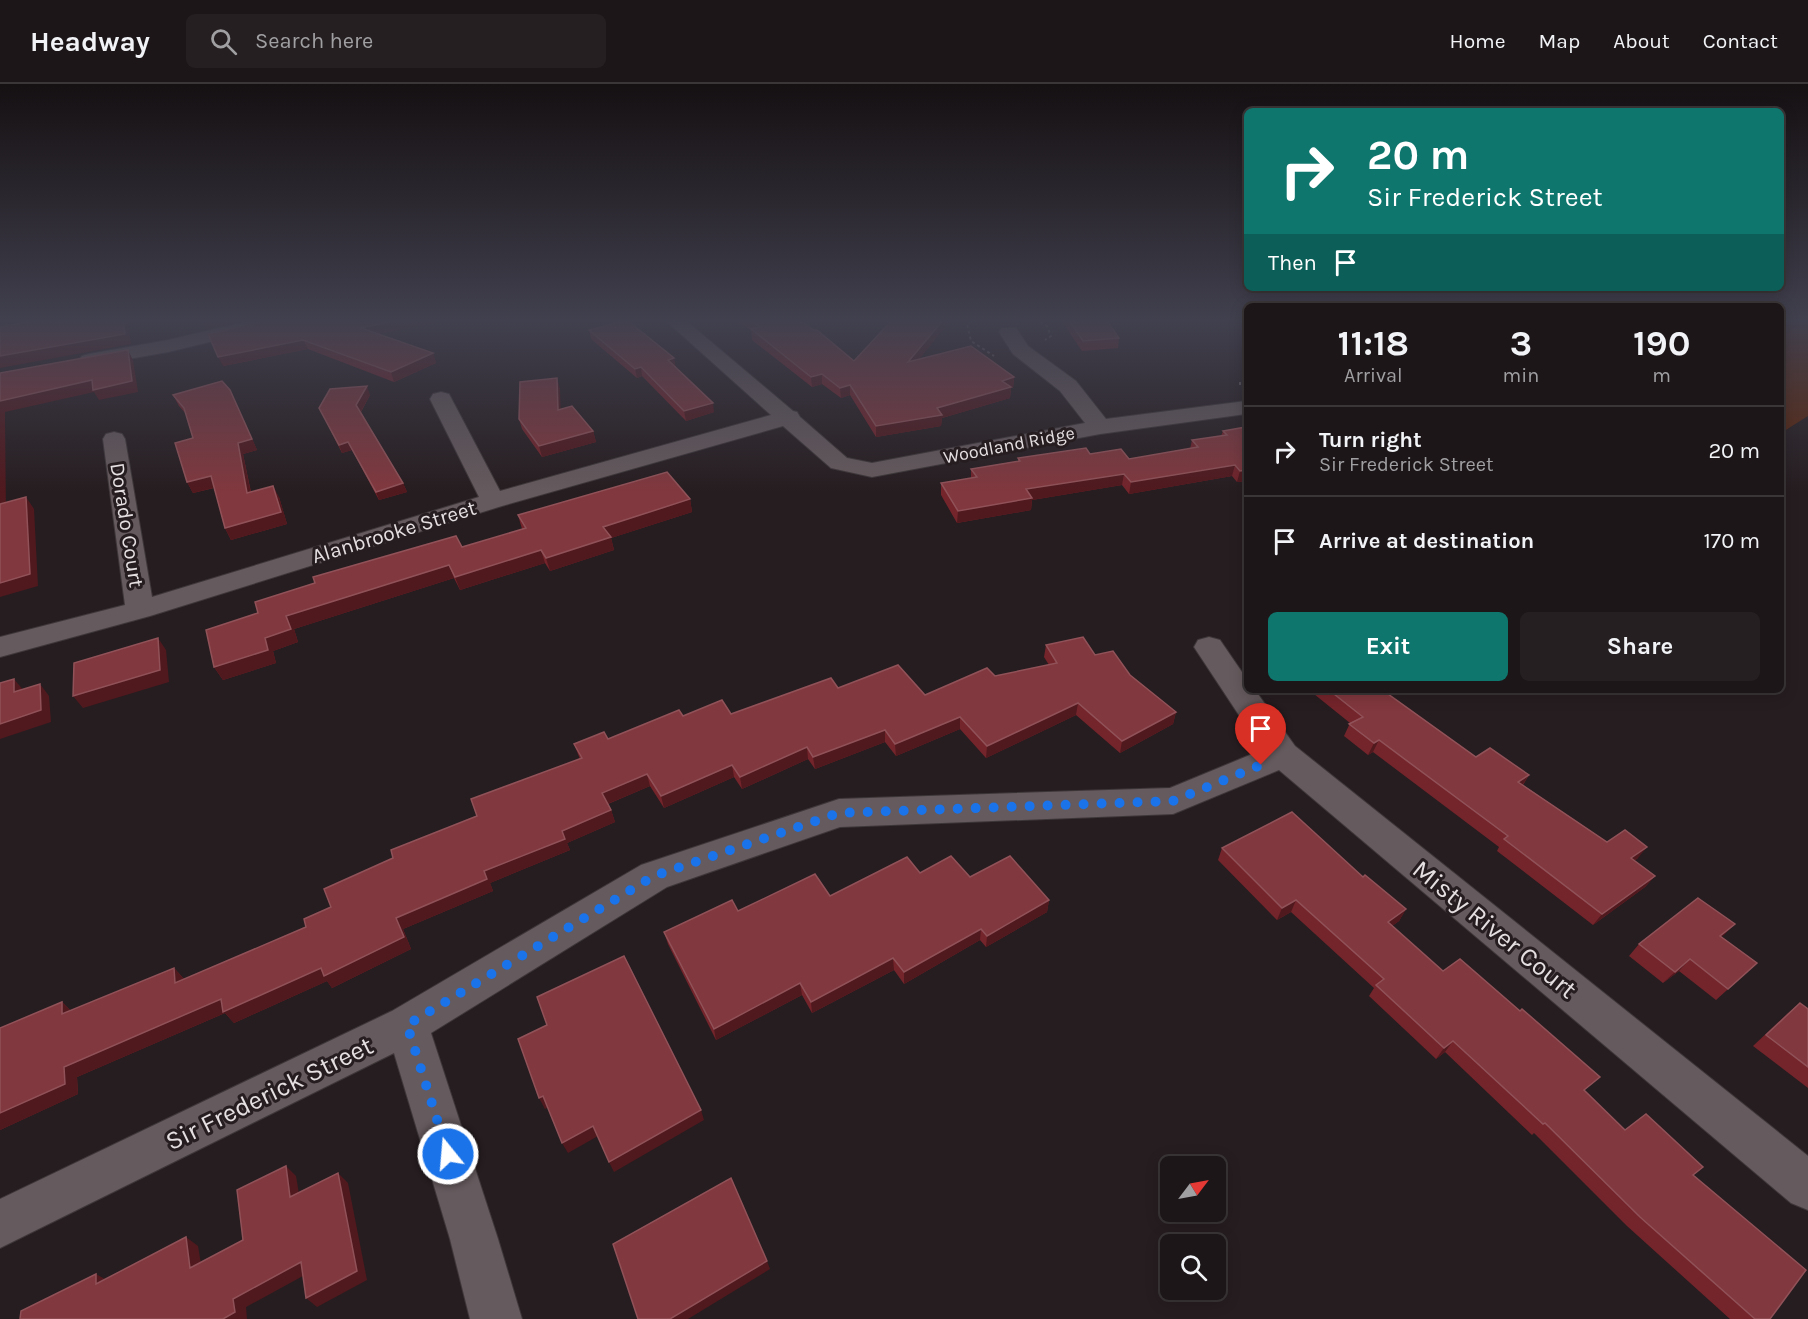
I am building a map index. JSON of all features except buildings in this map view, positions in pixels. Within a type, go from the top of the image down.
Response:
[{"type":"street","name":"Woodland Ridge","points":[[741,377],[840,463],[872,470],[1243,399]]},
{"type":"street","points":[[1056,377],[1068,386],[1100,427]]},
{"type":"street","points":[[441,399],[493,501]]},
{"type":"street","name":"Alanbrooke Street","points":[[0,647],[140,610],[493,501],[789,417]]},
{"type":"street","name":"Dorado Court","points":[[114,439],[140,610]]},
{"type":"street","name":"Misty River Court","points":[[1209,647],[1283,755],[1808,1186]]},
{"type":"street","name":"Sir Frederick Street","points":[[0,1224],[407,1025],[654,876],[839,813],[1173,801],[1283,755]]},
{"type":"street","points":[[407,1025],[474,1239],[496,1319]]},
{"type":"path","points":[[1243,399],[1240,382],[1244,379]]},
{"type":"shaded area","points":[[1784,377],[1808,377],[1808,416],[1784,431]]},
{"type":"route","points":[[448,1154],[407,1025],[654,876],[839,813],[1173,801],[1261,765]]}]
